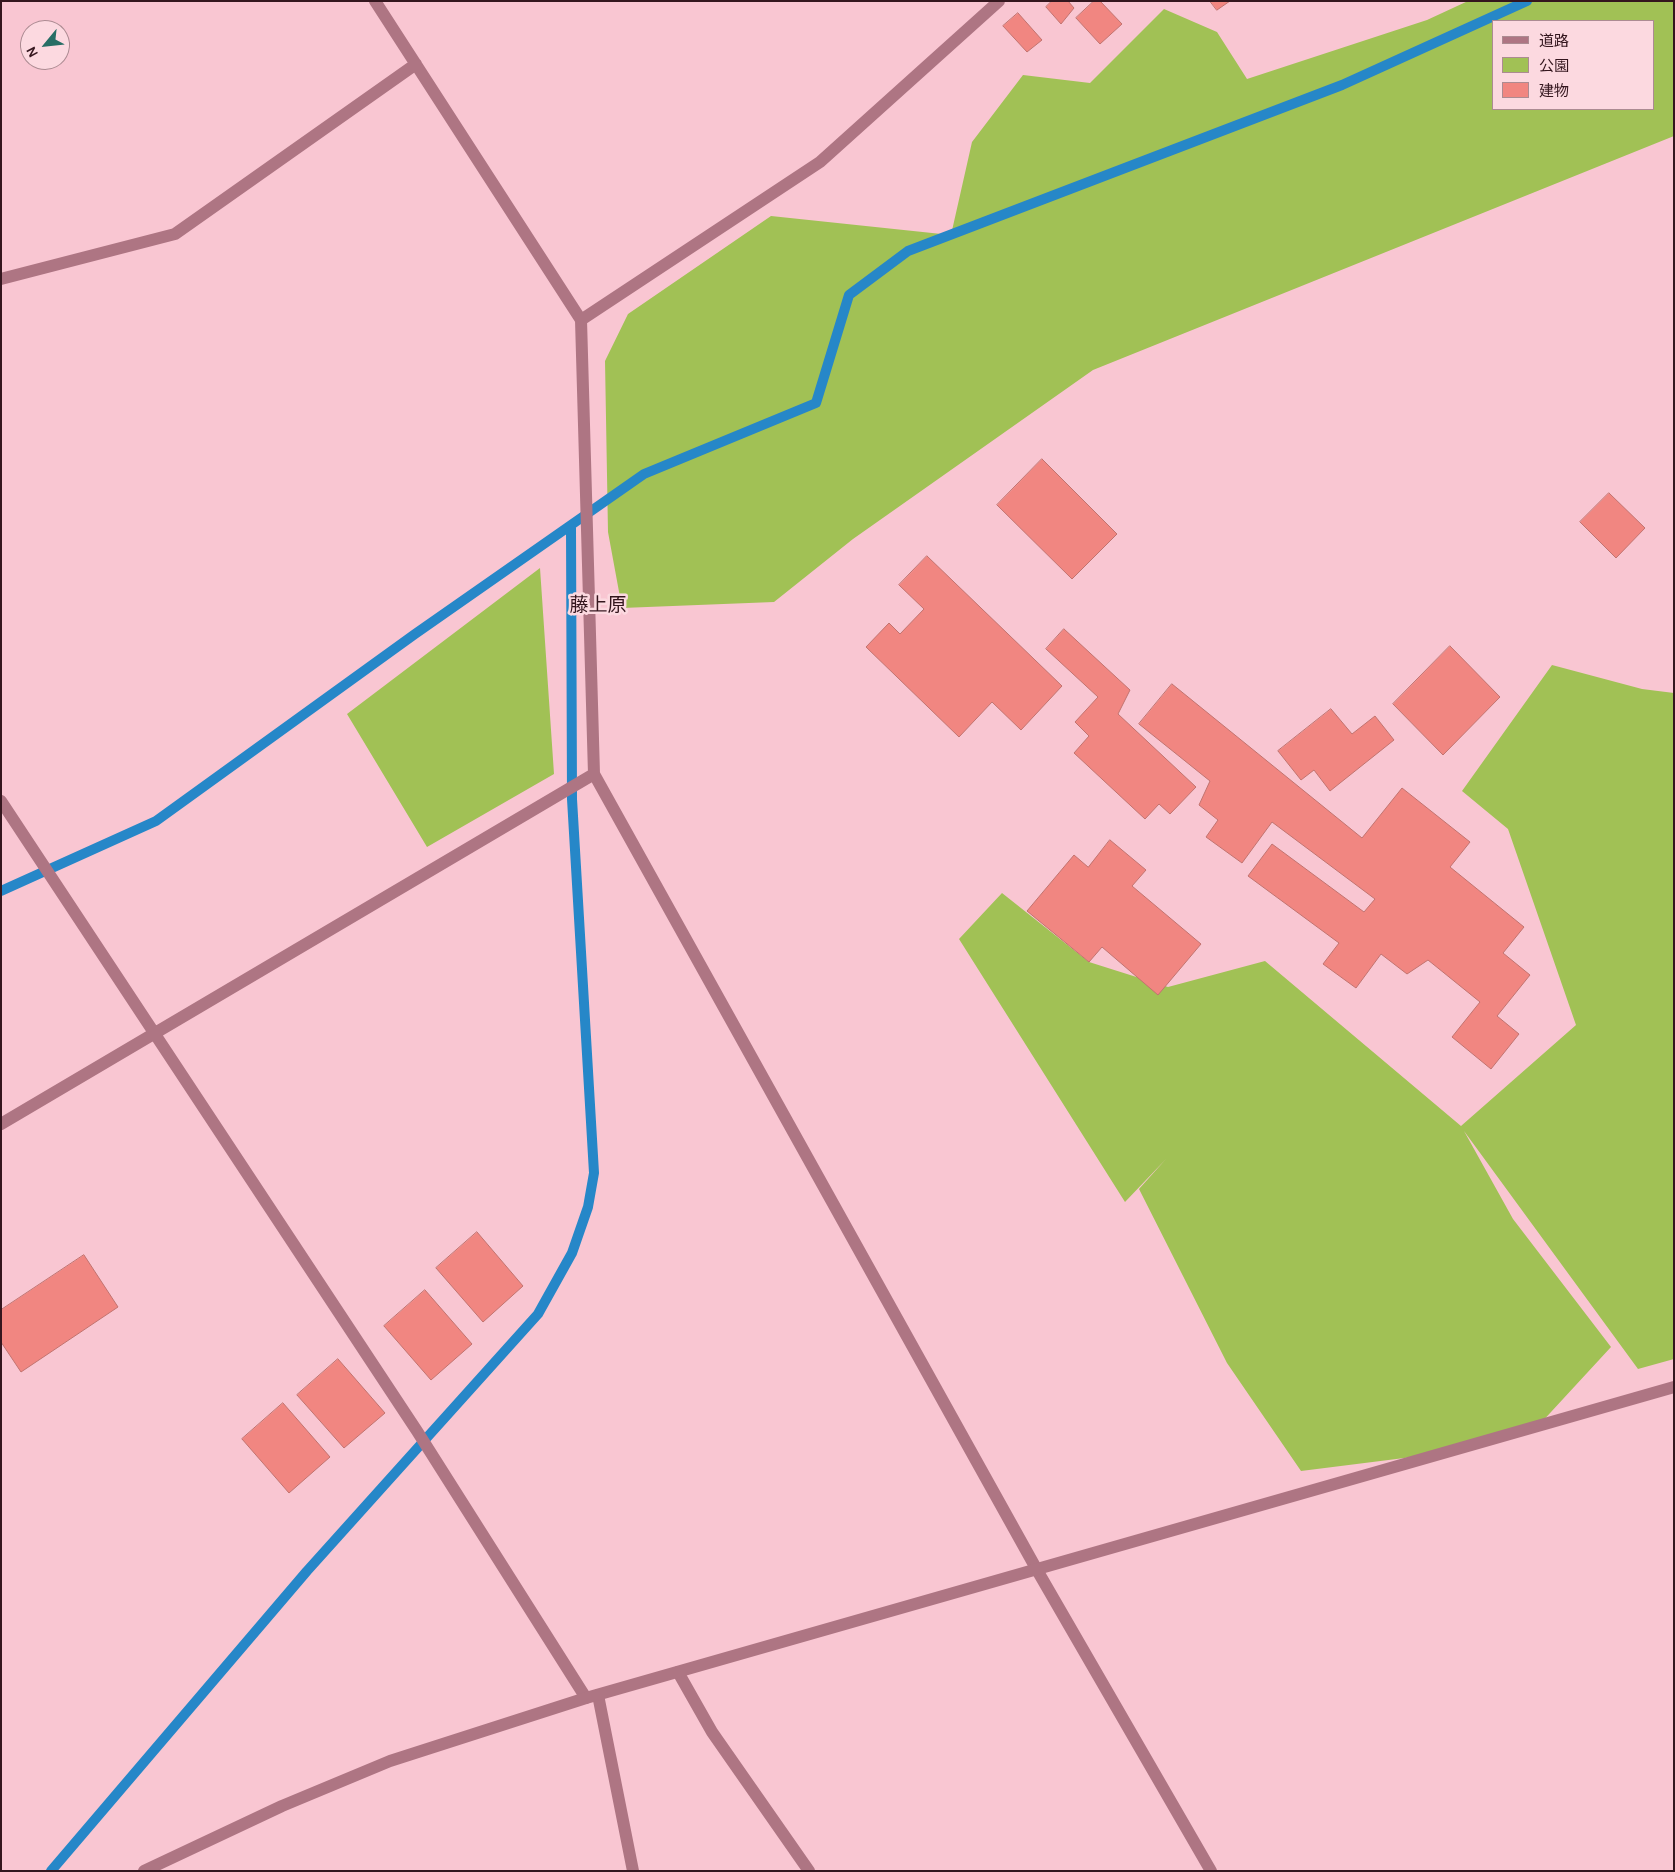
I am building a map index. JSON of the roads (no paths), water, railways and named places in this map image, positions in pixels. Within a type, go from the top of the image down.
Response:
[{"type":"street","points":[[375,1],[582,320],[594,774],[1037,1570],[1211,1871]]},
{"type":"street","points":[[582,320],[820,162],[999,1]]},
{"type":"street","points":[[1,279],[175,234],[416,64]]},
{"type":"street","points":[[1,1124],[594,774]]},
{"type":"street","points":[[1,801],[592,1696],[633,1871]]},
{"type":"street","points":[[144,1871],[282,1806],[390,1761],[592,1696],[1674,1387]]},
{"type":"street","points":[[678,1672],[712,1732],[809,1871]]},
{"type":"waterway","points":[[1,891],[156,821],[415,634],[644,474],[816,403],[849,295],[908,251],[1342,85],[1527,1]]},
{"type":"waterway","points":[[51,1871],[307,1571],[538,1314],[572,1253],[588,1207],[594,1173],[572,799],[571,527]]},
{"type":"district","name":"藤上原","points":[[598,606]]}]
